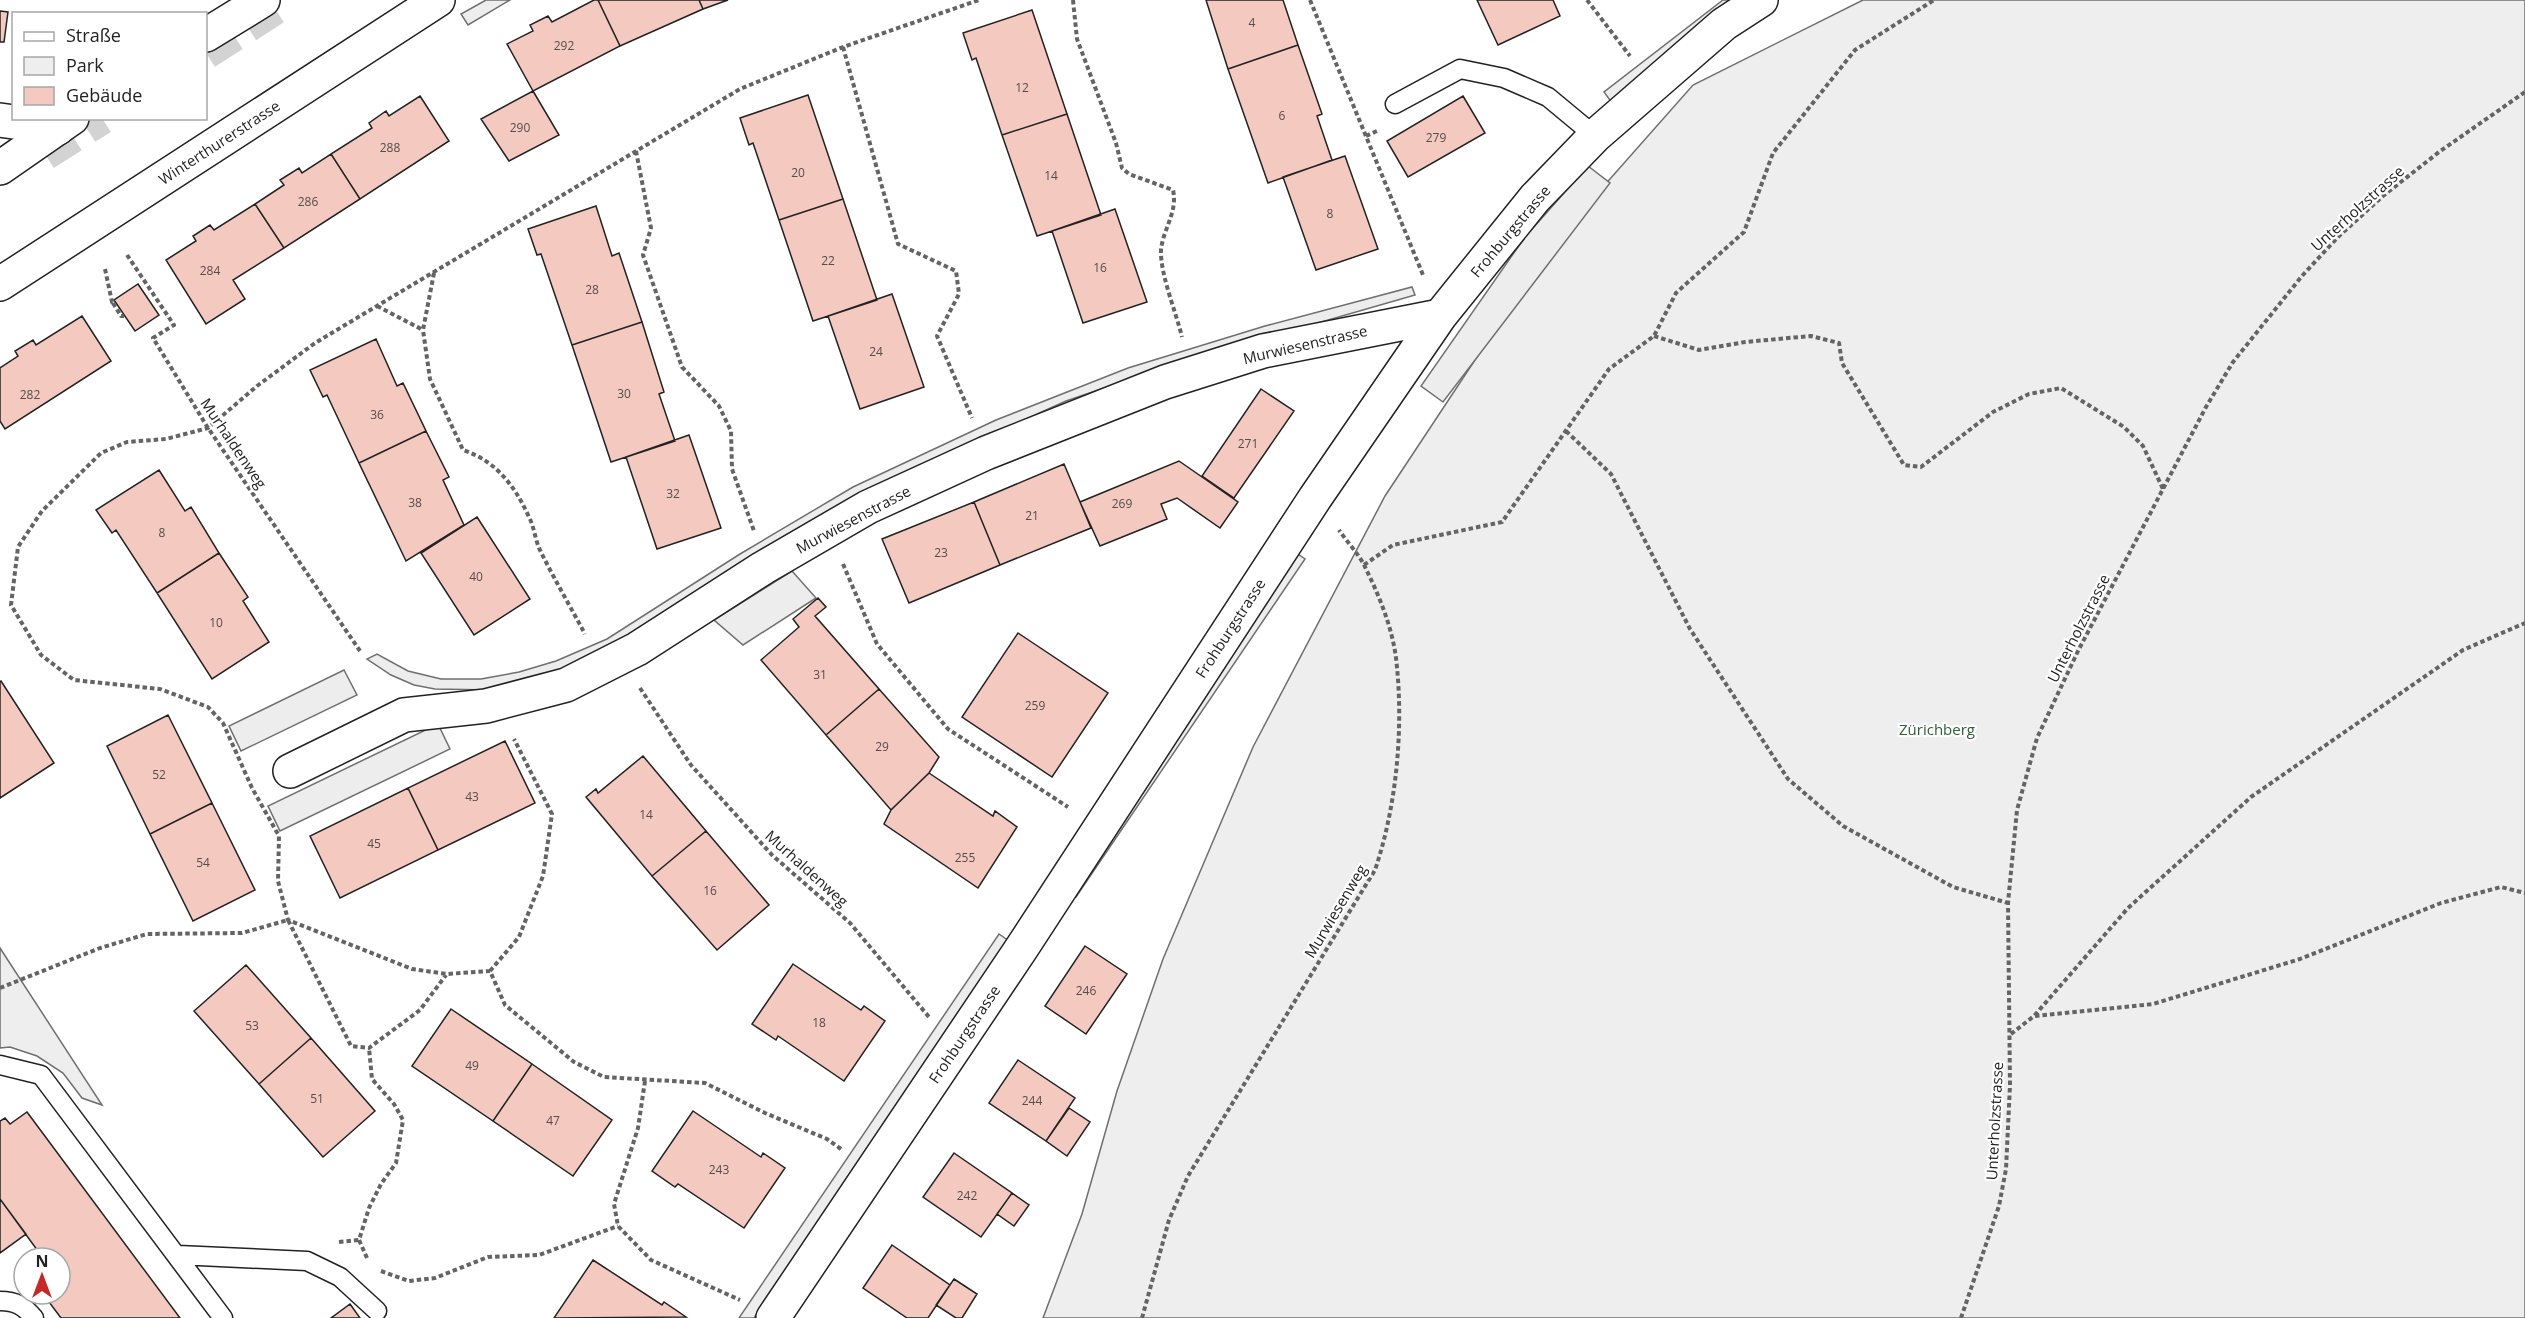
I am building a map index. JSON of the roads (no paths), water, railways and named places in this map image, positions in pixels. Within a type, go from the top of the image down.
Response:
[{"type":"street","points":[[207,34],[263,0]]},
{"type":"street","name":"Winterthurerstrasse","points":[[0,284],[438,0]]},
{"type":"street","name":"Frohburgstrasse","points":[[772,1318],[1021,949],[1315,498],[1440,316],[1535,198],[1595,136],[1724,24],[1761,0]]},
{"type":"street","points":[[0,120],[65,123]]},
{"type":"street","points":[[0,168],[65,123]]},
{"type":"street","name":"Murwiesenstrasse","points":[[290,771],[404,715],[486,706],[566,685],[637,649],[763,568],[868,507],[986,453],[1155,386],[1263,351],[1440,316]]},
{"type":"lane","points":[[1395,104],[1460,69],[1504,78],[1548,97],[1595,136]]},
{"type":"lane","points":[[0,1065],[41,1075],[223,1318]]},
{"type":"lane","points":[[178,1256],[307,1261],[340,1277],[377,1311]]},
{"type":"lane","points":[[0,1301],[11,1301],[25,1307],[34,1318]]},
{"type":"tunnel","points":[[207,52],[288,0]]},
{"type":"tunnel","points":[[45,154],[99,120]]},
{"type":"park label","name":"Zürichberg","points":[[1937,729]]}]
